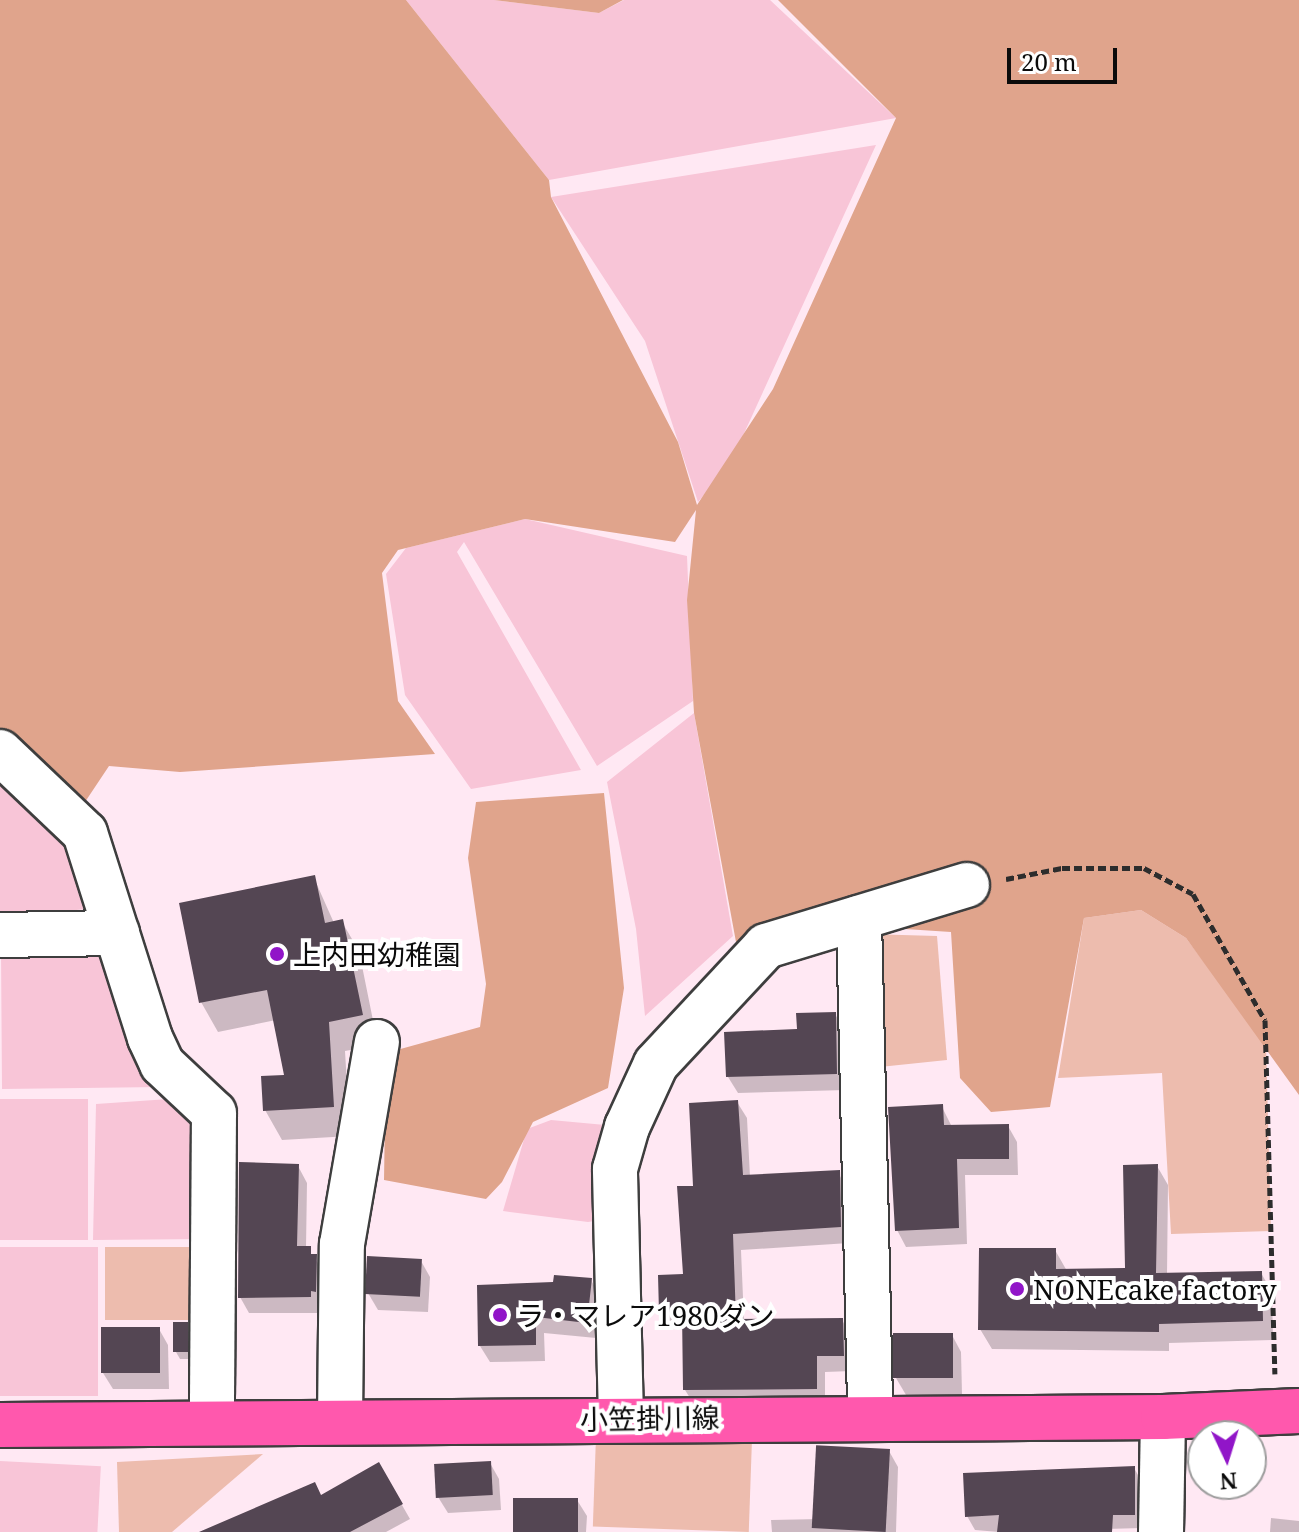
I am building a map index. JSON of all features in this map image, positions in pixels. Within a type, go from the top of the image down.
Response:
[{"type":"main road","name":"小笠掛川線","points":[[0,1425],[870,1416],[1163,1417],[1288,1411]]},
{"type":"street","points":[[0,752],[85,833],[162,1064],[214,1113],[212,1423]]},
{"type":"street","points":[[621,1418],[615,1169],[627,1127],[656,1064],[766,946],[967,885]]},
{"type":"street","points":[[859,918],[870,1416]]},
{"type":"street","points":[[0,935],[117,933]]},
{"type":"street","points":[[340,1421],[342,1244],[377,1042]]},
{"type":"street","points":[[1161,1532],[1163,1417]]},
{"type":"path","points":[[967,885],[1062,868],[1144,868],[1193,894],[1265,1020],[1288,1411]]},
{"type":"shaded area","points":[[0,0],[406,0],[549,180],[551,197],[678,442],[697,505],[773,389],[896,118],[778,0],[1299,0],[1299,1095],[1186,938],[1141,910],[1084,918],[1050,1107],[991,1112],[960,1078],[951,932],[859,926],[892,907],[736,942],[694,713],[687,600],[696,510],[675,542],[525,519],[398,550],[382,573],[398,701],[435,754],[180,772],[109,766],[79,811],[0,743]]},
{"type":"shaded area","points":[[406,0],[494,0],[599,13],[624,0],[770,0],[896,118],[549,180]]},
{"type":"shaded area","points":[[494,0],[623,0],[599,13]]},
{"type":"shaded area","points":[[876,145],[730,464],[698,502],[645,341],[551,197]]},
{"type":"shaded area","points":[[525,519],[687,556],[693,701],[597,766],[464,542],[457,552],[581,770],[471,789],[405,695],[386,574],[406,548]]},
{"type":"shaded area","points":[[694,713],[733,936],[645,1016],[636,929],[607,782]]},
{"type":"shaded area","points":[[0,769],[70,839],[86,909],[0,918]]},
{"type":"shaded area","points":[[604,793],[624,988],[608,1088],[533,1122],[502,1182],[486,1199],[384,1180],[386,1053],[480,1027],[486,984],[468,858],[476,802]]},
{"type":"shaded area","points":[[1141,910],[1186,938],[1266,1045],[1271,1231],[1171,1234],[1162,1073],[1058,1078],[1084,918]]},
{"type":"shaded area","points":[[867,934],[937,936],[947,1060],[870,1068]]},
{"type":"shaded area","points":[[99,946],[124,1031],[160,1087],[2,1089],[1,949]]},
{"type":"shaded area","points":[[0,1099],[88,1099],[88,1240],[0,1240]]},
{"type":"shaded area","points":[[169,1099],[202,1117],[204,1239],[93,1240],[96,1104]]},
{"type":"shaded area","points":[[551,1120],[627,1127],[607,1219],[588,1222],[503,1211],[527,1129]]},
{"type":"shaded area","points":[[0,1247],[98,1247],[98,1396],[0,1396]]},
{"type":"shaded area","points":[[105,1247],[203,1247],[203,1320],[105,1320]]},
{"type":"shaded area","points":[[596,1434],[752,1439],[749,1532],[593,1526]]},
{"type":"shaded area","points":[[263,1454],[172,1532],[119,1532],[117,1462]]},
{"type":"shaded area","points":[[0,1461],[101,1466],[97,1532],[0,1532]]},
{"type":"building","points":[[315,875],[325,923],[343,919],[363,1015],[329,1022],[334,1107],[263,1111],[261,1076],[284,1075],[267,990],[199,1003],[179,903]]},
{"type":"building","points":[[836,1012],[837,1074],[726,1077],[724,1032],[797,1029],[796,1013]]},
{"type":"building","points":[[738,1100],[743,1175],[840,1170],[841,1227],[733,1234],[736,1319],[843,1318],[844,1356],[817,1356],[817,1389],[683,1390],[682,1312],[659,1313],[658,1275],[683,1274],[677,1186],[693,1186],[689,1103]]},
{"type":"building","points":[[943,1104],[944,1125],[1009,1124],[1009,1159],[957,1159],[959,1228],[895,1231],[888,1107]]},
{"type":"building","points":[[239,1162],[299,1164],[297,1246],[311,1246],[311,1254],[317,1254],[316,1292],[311,1291],[311,1297],[238,1298]]},
{"type":"building","points":[[1158,1164],[1156,1273],[1262,1271],[1263,1321],[1159,1324],[1159,1332],[978,1330],[979,1248],[1056,1248],[1056,1269],[1125,1268],[1123,1165]]},
{"type":"building","points":[[367,1256],[422,1259],[420,1297],[365,1294]]},
{"type":"building","points":[[554,1275],[592,1278],[587,1323],[536,1317],[536,1345],[478,1346],[477,1285],[553,1282]]},
{"type":"building","points":[[173,1322],[188,1322],[188,1352],[173,1352]]},
{"type":"building","points":[[101,1327],[160,1327],[160,1373],[101,1373]]},
{"type":"building","points":[[893,1333],[953,1333],[953,1378],[893,1378]]},
{"type":"building","points":[[816,1445],[890,1449],[886,1532],[812,1528]]},
{"type":"building","points":[[491,1461],[493,1495],[436,1498],[434,1464]]},
{"type":"building","points":[[379,1462],[403,1504],[350,1532],[199,1532],[315,1482],[321,1495]]},
{"type":"building","points":[[1135,1466],[1135,1515],[1113,1515],[1112,1532],[997,1532],[999,1515],[965,1517],[963,1473]]},
{"type":"building","points":[[513,1498],[578,1498],[578,1532],[513,1532]]},
{"type":"place","name":"上内田幼稚園","points":[[277,954]]},
{"type":"place","name":"NONEcake factory","points":[[1017,1289]]},
{"type":"place","name":"ラ・マレア1980ダン","points":[[500,1315]]}]
